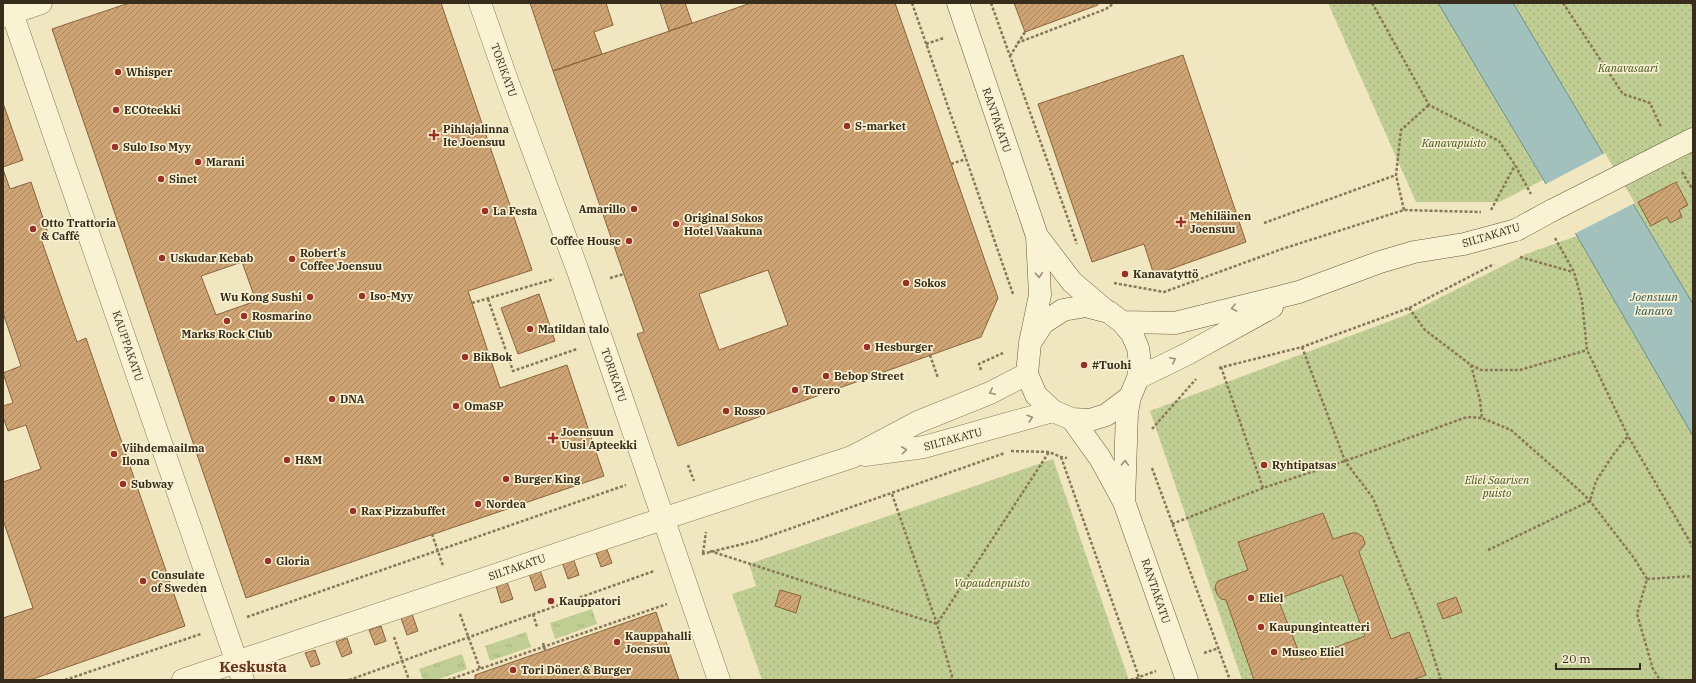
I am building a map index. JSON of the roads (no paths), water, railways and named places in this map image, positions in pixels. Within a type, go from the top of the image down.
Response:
[{"type":"street","name":"TORIKATU","points":[[480,3],[578,271],[664,518],[669,565],[719,680]]},
{"type":"street","name":"RANTAKATU","points":[[958,3],[1037,236],[1040,295],[1030,343]]},
{"type":"street","name":"KAUPPAKATU","points":[[21,9],[240,671]]},
{"type":"street","name":"SILTAKATU","points":[[1115,317],[1176,323],[1299,292],[1380,262],[1414,252],[1464,244],[1516,230],[1693,139]]},
{"type":"street","name":"RANTAKATU","points":[[1037,236],[1072,282],[1115,317]]},
{"type":"street","name":"SILTAKATU","points":[[1134,387],[1187,354],[1299,292]]},
{"type":"street","points":[[1086,306],[1115,317],[1132,334],[1138,348],[1140,362],[1134,387],[1106,415],[1090,420],[1062,415],[1036,395],[1027,374],[1030,343],[1043,323],[1062,310],[1086,306]]},
{"type":"street","name":"SILTAKATU","points":[[183,680],[240,671],[385,612],[664,518],[852,457],[918,422],[990,393],[1027,374]]},
{"type":"street","name":"RANTAKATU","points":[[1124,502],[1127,412],[1134,387]]},
{"type":"street","name":"SILTAKATU","points":[[852,457],[924,447],[1062,415]]},
{"type":"street","name":"RANTAKATU","points":[[1062,415],[1100,458],[1124,502],[1187,680]]},
{"type":"water","name":"Joensuun kanava","points":[[1438,3],[1513,3],[1693,304],[1693,436],[1577,236]]},
{"type":"place","name":"Whisper","points":[[118,72]]},
{"type":"place","name":"ECOteekki","points":[[116,110]]},
{"type":"place","name":"S-market","points":[[847,126]]},
{"type":"place","name":"Pihlajalinna Ite Joensuu","points":[[434,135]]},
{"type":"place","name":"Sulo Iso Myy","points":[[115,147]]},
{"type":"place","name":"Marani","points":[[198,162]]},
{"type":"place","name":"Sinet","points":[[161,179]]},
{"type":"place","name":"Amarillo","points":[[634,209]]},
{"type":"place","name":"La Festa","points":[[485,211]]},
{"type":"place","name":"Mehiläinen Joensuu","points":[[1181,222]]},
{"type":"place","name":"Original Sokos Hotel Vaakuna","points":[[676,224]]},
{"type":"place","name":"Otto Trattoria & Caffé","points":[[33,229]]},
{"type":"place","name":"Coffee House","points":[[629,241]]},
{"type":"place","name":"Uskudar Kebab","points":[[162,258]]},
{"type":"place","name":"Robert's Coffee Joensuu","points":[[292,259]]},
{"type":"place","name":"Kanavatyttö","points":[[1125,274]]},
{"type":"place","name":"Sokos","points":[[906,283]]},
{"type":"place","name":"Iso-Myy","points":[[362,296]]},
{"type":"place","name":"Wu Kong Sushi","points":[[310,297]]},
{"type":"place","name":"Rosmarino","points":[[244,316]]},
{"type":"place","name":"Marks Rock Club","points":[[227,321]]},
{"type":"place","name":"Matildan talo","points":[[530,329]]},
{"type":"place","name":"Hesburger","points":[[867,347]]},
{"type":"place","name":"BikBok","points":[[465,357]]},
{"type":"place","name":"#Tuohi","points":[[1084,365]]},
{"type":"place","name":"Bebop Street","points":[[826,376]]},
{"type":"place","name":"Torero","points":[[795,390]]},
{"type":"place","name":"DNA","points":[[332,399]]},
{"type":"place","name":"OmaSP","points":[[456,406]]},
{"type":"place","name":"Rosso","points":[[726,411]]},
{"type":"place","name":"Joensuun Uusi Apteekki","points":[[553,438]]},
{"type":"place","name":"Viihdemaailma Ilona","points":[[114,454]]},
{"type":"place","name":"H&M","points":[[287,460]]},
{"type":"place","name":"Ryhtipatsas","points":[[1264,465]]},
{"type":"place","name":"Burger King","points":[[506,479]]},
{"type":"place","name":"Subway","points":[[123,484]]},
{"type":"place","name":"Nordea","points":[[478,504]]},
{"type":"place","name":"Rax Pizzabuffet","points":[[353,511]]},
{"type":"place","name":"Gloria","points":[[268,561]]},
{"type":"place","name":"Consulate of Sweden","points":[[143,581]]},
{"type":"place","name":"Eliel","points":[[1251,598]]},
{"type":"place","name":"Kauppatori","points":[[551,601]]},
{"type":"place","name":"Kaupunginteatteri","points":[[1261,627]]},
{"type":"place","name":"Kauppahalli Joensuu","points":[[617,642]]},
{"type":"place","name":"Museo Eliel","points":[[1274,652]]},
{"type":"place","name":"Tori Döner & Burger","points":[[513,670]]},
{"type":"district","name":"Keskusta","points":[[253,666]]},
{"type":"park label","name":"Kanavasaari","points":[[1628,68]]},
{"type":"park label","name":"Kanavapuisto","points":[[1454,143]]},
{"type":"park label","name":"Eliel Saarisen puisto","points":[[1497,486]]},
{"type":"park label","name":"Vapaudenpuisto","points":[[992,583]]}]
